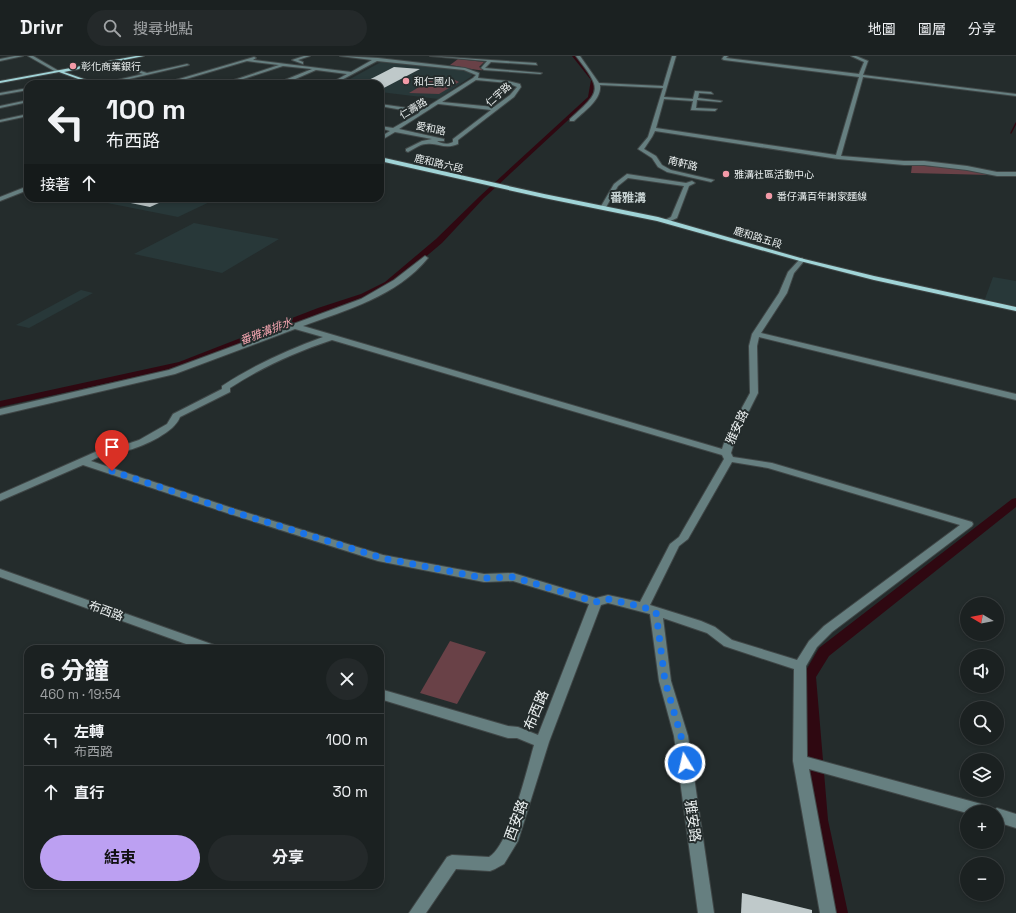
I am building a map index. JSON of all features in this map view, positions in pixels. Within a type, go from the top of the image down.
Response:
[{"type":"main road","points":[[0,81],[39,75],[135,56]]},
{"type":"main road","points":[[0,81],[142,56]]},
{"type":"main road","points":[[52,68],[77,67]]},
{"type":"main road","points":[[39,75],[71,75],[85,67]]},
{"type":"main road","points":[[58,71],[85,80]]},
{"type":"main road","name":"鹿和路六段","points":[[384,160],[495,185]]},
{"type":"main road","name":"鹿和路五段","points":[[495,185],[666,221],[802,260],[1016,310]]},
{"type":"street","points":[[0,60],[21,56]]},
{"type":"street","points":[[30,56],[58,71]]},
{"type":"street","points":[[180,80],[261,56]]},
{"type":"street","points":[[297,66],[303,63],[294,60],[308,56]]},
{"type":"street","points":[[342,56],[472,70],[478,75],[475,79]]},
{"type":"street","points":[[339,80],[383,56]]},
{"type":"street","points":[[432,56],[456,57],[489,62],[535,62],[540,73],[483,68],[489,62],[493,61],[497,56]]},
{"type":"street","points":[[489,62],[486,61],[490,56]]},
{"type":"street","points":[[572,120],[596,97],[599,90],[598,84],[578,56]]},
{"type":"street","name":"南軒路","points":[[666,221],[674,218],[687,185],[693,182],[711,180],[669,171],[660,166],[654,157],[641,149],[654,129],[674,56]]},
{"type":"street","points":[[726,56],[724,59],[1016,95]]},
{"type":"street","points":[[838,157],[851,113],[853,100],[866,61],[854,56]]},
{"type":"street","points":[[441,66],[456,57]]},
{"type":"street","points":[[248,60],[352,73]]},
{"type":"street","points":[[110,62],[147,74]]},
{"type":"street","points":[[120,80],[187,65]]},
{"type":"street","points":[[237,80],[284,65]]},
{"type":"street","points":[[288,80],[317,69]]},
{"type":"street","name":"仁壽路","points":[[384,137],[475,79]]},
{"type":"street","name":"仁宇路","points":[[435,140],[438,144],[448,146],[452,145],[455,140],[496,109],[518,90],[518,85],[508,82],[475,79]]},
{"type":"street","points":[[598,84],[666,87]]},
{"type":"street","points":[[0,94],[24,91]]},
{"type":"street","points":[[711,93],[697,92],[693,109],[715,110]]},
{"type":"street","points":[[662,98],[720,101]]},
{"type":"street","points":[[0,107],[24,102]]},
{"type":"street","points":[[439,103],[496,109]]},
{"type":"street","points":[[384,106],[424,112]]},
{"type":"street","points":[[0,120],[24,116]]},
{"type":"street","name":"愛和路","points":[[384,128],[435,140]]},
{"type":"street","points":[[654,129],[838,157],[904,163],[924,163],[967,168],[997,174],[1016,174]]},
{"type":"street","points":[[408,150],[424,142],[435,140]]},
{"type":"street","points":[[603,208],[616,185],[627,176],[687,185]]},
{"type":"street","points":[[0,199],[24,190]]},
{"type":"street","points":[[0,412],[172,372],[297,327],[364,301],[382,292],[405,277],[425,258]]},
{"type":"street","name":"雅安路","points":[[643,607],[675,544],[683,540],[728,456],[731,437],[754,393],[753,346],[756,334],[783,293],[791,272],[802,260]]},
{"type":"street","points":[[297,327],[728,456],[769,465],[968,524],[828,629],[813,644],[800,666],[800,761],[828,913]]},
{"type":"street","points":[[756,334],[1016,396]]},
{"type":"street","points":[[0,498],[105,451],[130,447],[142,442],[170,426],[174,422],[176,416],[227,390],[225,388],[237,379],[282,355],[332,337]]},
{"type":"street","points":[[82,461],[231,511],[382,558],[484,578],[513,577],[596,602],[608,599],[643,607],[697,624],[711,630],[728,643],[800,666]]},
{"type":"street","name":"布西路","points":[[0,573],[202,645]]},
{"type":"street","name":"布西路","points":[[384,695],[518,733],[542,742],[596,602]]},
{"type":"street","name":"雅安路","points":[[656,612],[665,681],[681,736],[706,913]]},
{"type":"street","name":"西安路","points":[[417,913],[452,862],[490,864],[499,859],[513,836],[542,742]]},
{"type":"street","points":[[800,761],[960,805]]},
{"type":"street","points":[[1004,817],[1016,821]]},
{"type":"shaded area","points":[[458,59],[484,62],[479,67],[484,70],[450,65]]},
{"type":"shaded area","name":"和仁國小","points":[[381,62],[461,70],[471,73],[472,76],[438,99],[384,92],[384,80],[348,80]]},
{"type":"shaded area","points":[[439,75],[444,76],[440,79],[453,79],[459,82],[439,94],[409,93]]},
{"type":"shaded area","points":[[912,165],[965,169],[990,175],[911,173]]},
{"type":"shaded area","points":[[102,202],[210,202],[178,217]]},
{"type":"shaded area","points":[[194,223],[279,239],[222,273],[134,254]]},
{"type":"shaded area","points":[[993,277],[1016,281],[1016,306],[985,299]]},
{"type":"shaded area","points":[[81,290],[93,293],[29,328],[16,325]]},
{"type":"shaded area","points":[[450,641],[486,652],[457,704],[420,693]]},
{"type":"building","points":[[394,67],[420,69],[384,88],[384,80],[369,80]]},
{"type":"building","points":[[126,202],[161,202],[150,207]]},
{"type":"building","points":[[742,893],[812,910],[812,913],[741,913]]},
{"type":"waterway","name":"番雅溝排水","points":[[0,404],[182,364],[321,310],[364,296],[388,284],[439,241],[482,197],[590,97],[593,80],[574,56]]},
{"type":"waterway","points":[[1011,133],[1016,123]]},
{"type":"waterway","points":[[839,913],[820,820],[809,677],[824,652],[1016,501]]},
{"type":"place","name":"彰化商業銀行","points":[[73,66]]},
{"type":"place","name":"和仁國小","points":[[406,81]]},
{"type":"place","name":"雅溝社區活動中心","points":[[726,174]]},
{"type":"place","name":"番仔溝百年謝家麵線","points":[[769,196]]},
{"type":"district","name":"番雅溝","points":[[628,198]]},
{"type":"route","points":[[112,471],[231,511],[382,558],[484,578],[513,577],[596,602],[608,599],[617,600],[656,612],[665,681],[681,736],[685,763]]}]
